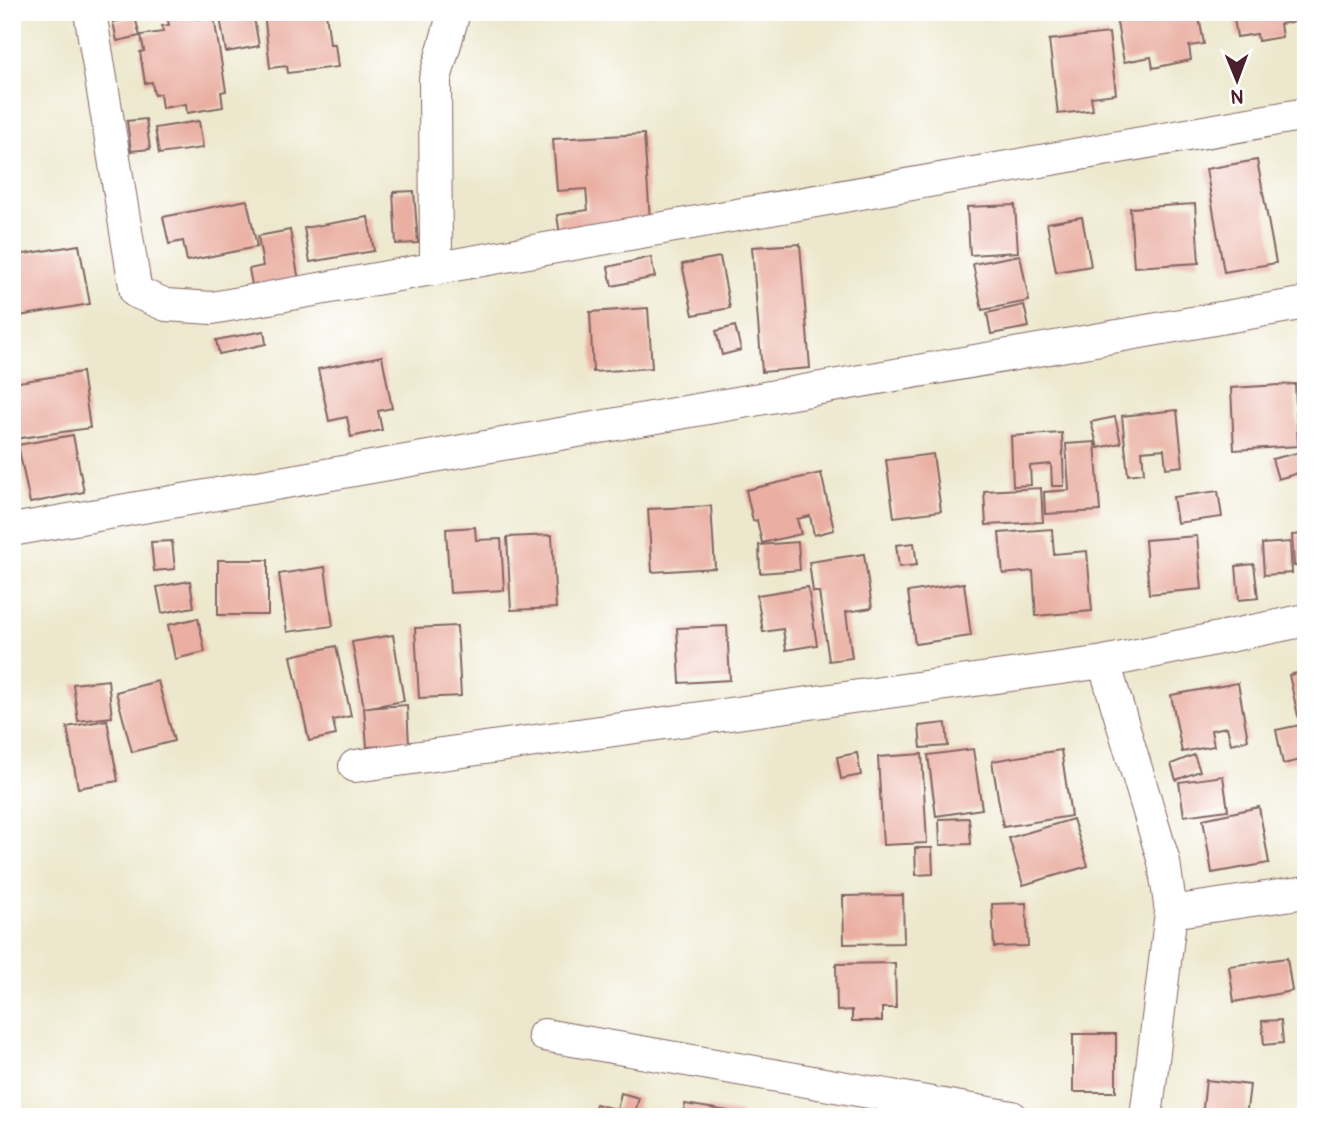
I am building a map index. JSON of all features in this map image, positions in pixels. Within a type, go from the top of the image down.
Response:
[{"type":"street","points":[[90,12],[136,292],[166,305],[212,308],[1306,114]]},
{"type":"street","points":[[436,269],[435,79],[454,12]]},
{"type":"street","points":[[12,530],[1306,303]]},
{"type":"street","points":[[355,766],[1104,662],[1306,620]]},
{"type":"street","points":[[1104,662],[1164,862],[1171,912],[1146,1117]]},
{"type":"street","points":[[1171,912],[1306,892]]},
{"type":"street","points":[[544,1035],[1012,1117]]},
{"type":"building","points":[[178,12],[197,12],[198,19],[214,17],[226,91],[221,92],[223,107],[187,113],[186,104],[162,108],[160,94],[154,95],[152,82],[145,83],[140,52],[144,51],[141,35],[163,32],[162,26],[169,25],[167,17]]},
{"type":"building","points":[[219,12],[253,12],[259,46],[226,52]]},
{"type":"building","points":[[264,12],[326,12],[330,44],[335,44],[338,67],[288,73],[287,66],[270,68]]},
{"type":"building","points":[[1115,12],[1198,12],[1204,44],[1189,46],[1191,60],[1153,68],[1151,57],[1124,62]]},
{"type":"building","points":[[1233,12],[1298,12],[1300,21],[1280,24],[1282,37],[1258,41],[1257,34],[1237,37]]},
{"type":"building","points":[[135,17],[140,36],[117,41],[113,22]]},
{"type":"building","points":[[1109,33],[1116,94],[1091,97],[1093,110],[1058,114],[1049,40]]},
{"type":"building","points":[[146,119],[150,149],[131,151],[127,121]]},
{"type":"building","points":[[199,121],[203,148],[159,154],[155,128]]},
{"type":"building","points":[[644,134],[650,220],[560,235],[557,215],[588,210],[586,189],[557,191],[553,139]]},
{"type":"building","points":[[1257,160],[1276,263],[1224,272],[1206,169]]},
{"type":"building","points":[[414,191],[418,243],[396,244],[393,192]]},
{"type":"building","points":[[247,200],[257,247],[187,261],[183,241],[169,244],[163,217]]},
{"type":"building","points":[[1195,204],[1199,263],[1134,267],[1130,208]]},
{"type":"building","points":[[1015,205],[1018,252],[970,255],[967,207]]},
{"type":"building","points":[[368,217],[374,251],[310,262],[304,228]]},
{"type":"building","points":[[1082,217],[1091,266],[1056,272],[1047,223]]},
{"type":"building","points":[[290,230],[299,281],[253,290],[249,269],[263,266],[258,236]]},
{"type":"building","points":[[800,244],[810,368],[762,372],[752,247]]},
{"type":"building","points":[[79,245],[90,304],[19,316],[18,311],[12,312],[12,256]]},
{"type":"building","points":[[1020,255],[1029,301],[982,310],[973,264]]},
{"type":"building","points":[[651,257],[655,277],[612,286],[608,267]]},
{"type":"building","points":[[720,257],[730,308],[693,315],[682,264]]},
{"type":"building","points":[[1024,305],[1029,327],[991,334],[987,313]]},
{"type":"building","points":[[648,308],[652,368],[593,372],[590,312]]},
{"type":"building","points":[[735,326],[741,350],[722,355],[716,331]]},
{"type":"building","points":[[264,331],[266,344],[219,354],[216,340]]},
{"type":"building","points":[[382,356],[392,408],[378,411],[382,430],[351,437],[347,417],[329,421],[318,369]]},
{"type":"building","points":[[82,372],[90,428],[14,439],[12,383]]},
{"type":"building","points":[[1295,384],[1298,446],[1234,450],[1231,388]]},
{"type":"building","points":[[1177,410],[1183,466],[1166,468],[1164,449],[1142,451],[1144,473],[1128,475],[1122,416]]},
{"type":"building","points":[[1115,417],[1121,443],[1098,448],[1091,422]]},
{"type":"building","points":[[1062,433],[1064,486],[1052,486],[1051,464],[1030,466],[1031,485],[1013,486],[1011,436]]},
{"type":"building","points":[[73,435],[84,492],[30,503],[18,445]]},
{"type":"building","points":[[1095,442],[1100,511],[1045,514],[1044,492],[1069,490],[1066,444]]},
{"type":"building","points":[[1297,453],[1302,472],[1278,479],[1272,459]]},
{"type":"building","points":[[933,454],[941,511],[894,517],[886,460]]},
{"type":"building","points":[[821,473],[834,530],[814,535],[810,516],[797,519],[801,534],[762,543],[757,520],[753,521],[746,490]]},
{"type":"building","points":[[1041,488],[1043,522],[986,525],[984,491]]},
{"type":"building","points":[[1218,491],[1222,517],[1177,523],[1173,497]]},
{"type":"building","points":[[711,506],[715,568],[652,572],[648,509]]},
{"type":"building","points":[[475,527],[476,540],[501,539],[504,590],[450,593],[446,529]]},
{"type":"building","points":[[1052,529],[1054,554],[1087,551],[1092,611],[1036,616],[1033,571],[1003,574],[999,533]]},
{"type":"building","points":[[1306,534],[1306,565],[1294,566],[1292,535]]},
{"type":"building","points":[[552,535],[556,608],[511,610],[507,537]]},
{"type":"building","points":[[1197,536],[1202,589],[1149,594],[1145,540]]},
{"type":"building","points":[[172,541],[175,569],[154,571],[151,542]]},
{"type":"building","points":[[798,542],[800,570],[760,573],[759,545]]},
{"type":"building","points":[[1290,542],[1292,573],[1264,575],[1262,544]]},
{"type":"building","points":[[914,543],[917,565],[899,567],[896,545]]},
{"type":"building","points":[[864,554],[872,608],[846,612],[852,658],[829,661],[819,592],[813,592],[809,562]]},
{"type":"building","points":[[218,560],[268,560],[268,615],[218,615]]},
{"type":"building","points":[[1254,564],[1258,598],[1239,600],[1236,566]]},
{"type":"building","points":[[325,567],[333,626],[287,632],[279,574]]},
{"type":"building","points":[[190,581],[194,607],[162,613],[157,587]]},
{"type":"building","points":[[964,583],[971,636],[915,644],[908,592]]},
{"type":"building","points":[[808,587],[817,645],[786,650],[783,629],[763,632],[757,595]]},
{"type":"building","points":[[198,618],[205,652],[175,659],[168,625]]},
{"type":"building","points":[[457,626],[461,696],[419,698],[415,628]]},
{"type":"building","points":[[727,626],[730,680],[680,683],[677,628]]},
{"type":"building","points":[[393,635],[404,701],[364,708],[352,642]]},
{"type":"building","points":[[336,646],[351,716],[333,720],[336,735],[309,741],[291,656]]},
{"type":"building","points":[[1306,671],[1306,759],[1283,764],[1276,730],[1300,725],[1289,675]]},
{"type":"building","points":[[108,680],[112,717],[78,721],[73,684]]},
{"type":"building","points":[[158,681],[174,741],[132,752],[116,692]]},
{"type":"building","points":[[1238,683],[1248,740],[1231,744],[1227,727],[1211,730],[1214,746],[1182,752],[1171,695]]},
{"type":"building","points":[[407,705],[409,745],[367,747],[364,708]]},
{"type":"building","points":[[107,720],[118,781],[78,788],[67,727]]},
{"type":"building","points":[[946,723],[948,746],[921,748],[919,726]]},
{"type":"building","points":[[973,749],[982,809],[936,816],[928,755]]},
{"type":"building","points":[[1061,750],[1071,816],[1003,827],[992,761]]},
{"type":"building","points":[[857,753],[861,775],[841,779],[837,757]]},
{"type":"building","points":[[922,754],[927,843],[883,845],[878,757]]},
{"type":"building","points":[[1194,755],[1200,771],[1176,780],[1171,764]]},
{"type":"building","points":[[1223,776],[1228,810],[1184,816],[1179,782]]},
{"type":"building","points":[[1259,807],[1269,863],[1212,873],[1203,819]]},
{"type":"building","points":[[969,818],[971,844],[940,845],[939,819]]},
{"type":"building","points":[[1073,819],[1088,866],[1023,885],[1009,838]]},
{"type":"building","points":[[915,848],[932,848],[933,874],[916,875]]},
{"type":"building","points":[[903,895],[904,943],[844,944],[843,896]]},
{"type":"building","points":[[1026,903],[1028,946],[994,947],[992,904]]},
{"type":"building","points":[[1287,958],[1292,991],[1234,1002],[1229,966]]},
{"type":"building","points":[[895,963],[896,1008],[882,1008],[882,1021],[852,1021],[852,1010],[837,1011],[836,964]]},
{"type":"building","points":[[1281,1020],[1283,1043],[1264,1045],[1262,1021]]},
{"type":"building","points":[[1073,1034],[1116,1034],[1116,1092],[1073,1092]]},
{"type":"building","points":[[1206,1080],[1250,1085],[1246,1117],[1202,1117]]},
{"type":"building","points":[[621,1093],[639,1098],[635,1113],[647,1117],[592,1117],[596,1104],[617,1110]]},
{"type":"building","points":[[685,1104],[741,1113],[740,1117],[683,1117]]}]
